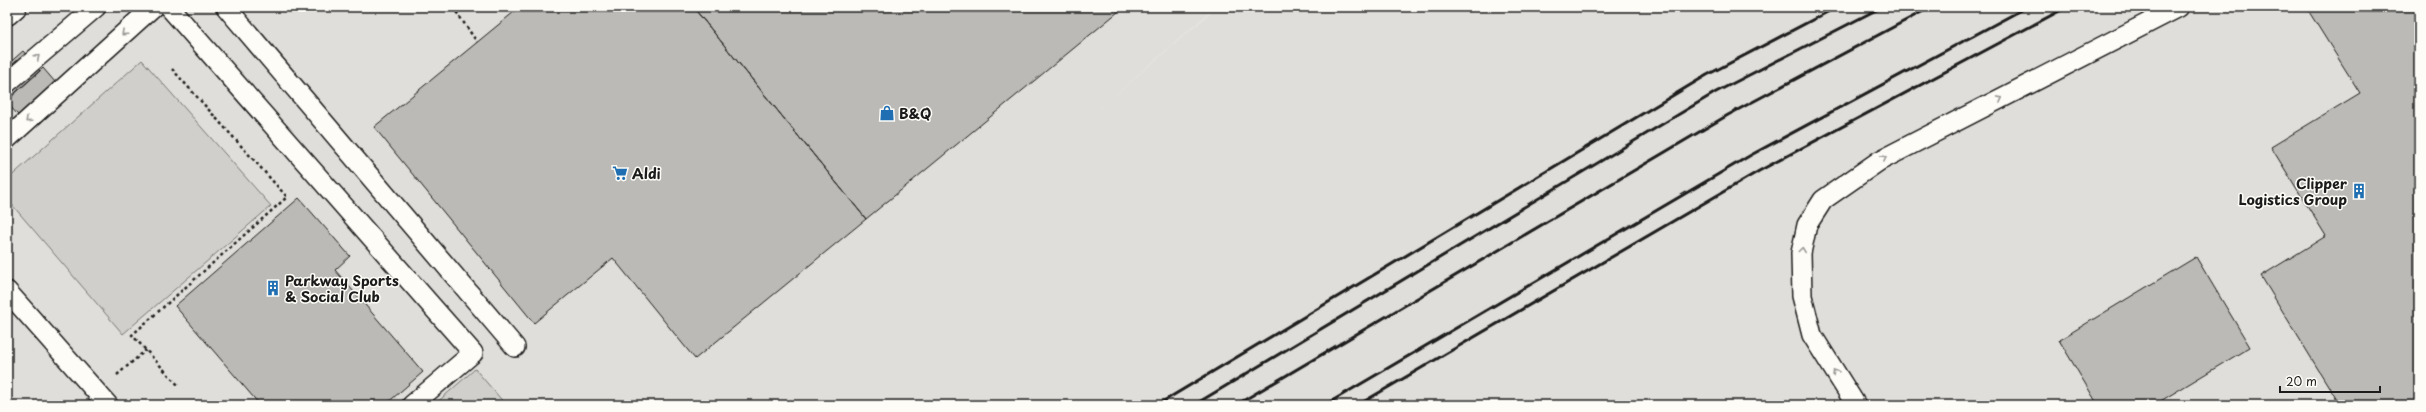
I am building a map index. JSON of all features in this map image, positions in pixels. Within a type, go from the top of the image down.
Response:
[{"type":"street","points":[[7,14],[15,7]]},
{"type":"lane","points":[[7,82],[96,7]]},
{"type":"lane","points":[[7,139],[153,7]]},
{"type":"lane","points":[[169,7],[473,353],[412,405]]},
{"type":"lane","points":[[226,7],[515,347]]},
{"type":"lane","points":[[1856,405],[1812,335],[1802,296],[1801,253],[1807,225],[1822,200],[1879,160],[2179,7]]},
{"type":"lane","points":[[7,290],[108,405]]},
{"type":"path","points":[[453,7],[477,42]]},
{"type":"path","points":[[172,69],[288,197],[132,335],[178,385]]},
{"type":"shaded area","points":[[7,7],[1216,7],[1100,108],[1217,7],[2419,7],[2419,405],[7,405]]},
{"type":"shaded area","points":[[142,60],[271,206],[123,334],[7,199],[7,180]]},
{"type":"shaded area","points":[[475,369],[506,405],[434,405]]},
{"type":"building","name":"Aldi","points":[[520,7],[693,7],[866,219],[695,359],[613,258],[534,323],[374,127]]},
{"type":"building","name":"B&Q","points":[[693,7],[1124,7],[866,219]]},
{"type":"building","name":"Clipper Logistics Group","points":[[2306,7],[2419,7],[2419,405],[2340,405],[2261,276],[2326,236],[2271,147],[2360,93]]},
{"type":"building","points":[[23,51],[40,71],[10,98],[7,95],[7,65]]},
{"type":"building","points":[[43,68],[55,82],[18,115],[7,103],[7,100]]},
{"type":"building","name":"Parkway Sports & Social Club","points":[[299,198],[350,256],[335,270],[423,372],[385,405],[260,405],[175,306]]},
{"type":"building","points":[[2196,257],[2250,347],[2154,405],[2098,405],[2059,340]]},
{"type":"railway","points":[[1157,405],[1707,75],[1837,7]]},
{"type":"railway","points":[[1194,405],[1716,92],[1882,7]]},
{"type":"railway","points":[[1236,405],[1728,115],[1931,7]]},
{"type":"railway","points":[[1325,405],[1751,155],[2027,7]]},
{"type":"railway","points":[[1358,405],[1759,171],[2067,7]]},
{"type":"place","name":"B&Q","points":[[887,113]]},
{"type":"place","name":"Aldi","points":[[620,173]]},
{"type":"place","name":"Clipper Logistics Group","points":[[2359,191]]},
{"type":"place","name":"Parkway Sports & Social Club","points":[[273,288]]}]
